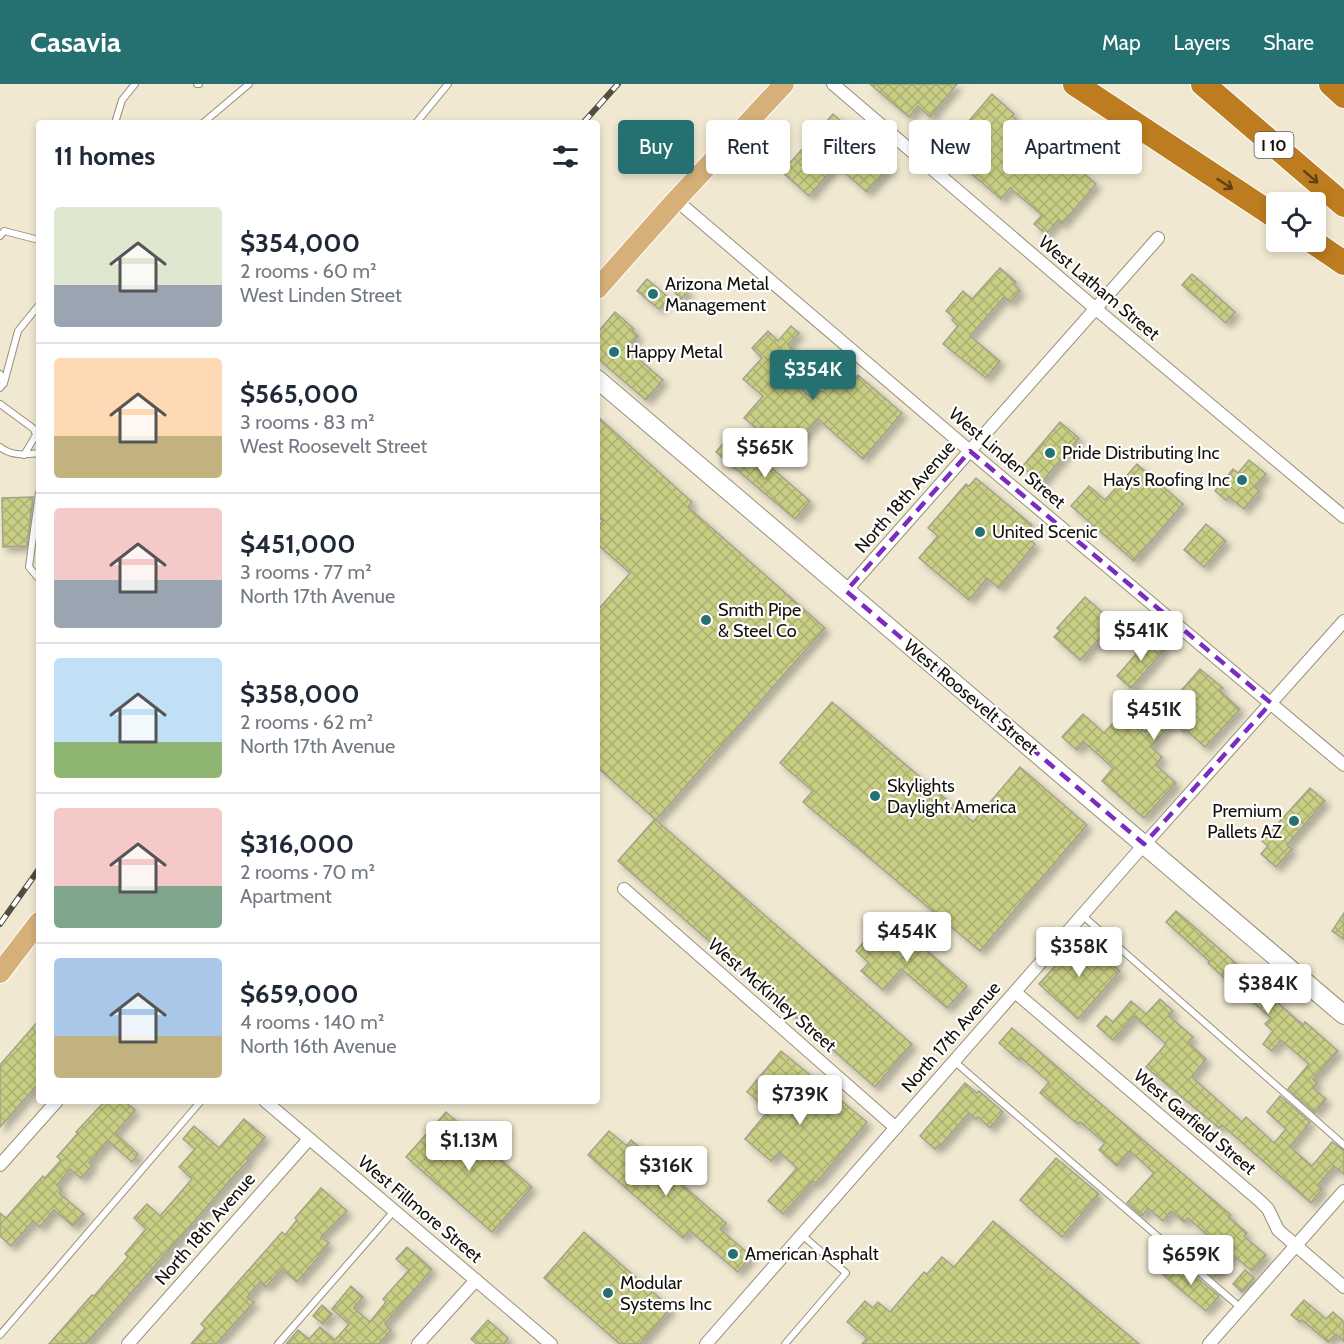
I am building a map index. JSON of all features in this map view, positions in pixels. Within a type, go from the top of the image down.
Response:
[{"type":"highway","points":[[1075,84],[1266,210]]},
{"type":"highway","name":"I 10","points":[[1203,84],[1344,205]]},
{"type":"highway","points":[[1330,84],[1344,96]]},
{"type":"highway","points":[[1326,251],[1344,263]]},
{"type":"main road","points":[[600,286],[784,84]]},
{"type":"main road","points":[[0,973],[36,926]]},
{"type":"street","name":"West Latham Street","points":[[833,84],[1344,517]]},
{"type":"street","name":"West Linden Street","points":[[676,200],[1344,765]]},
{"type":"street","name":"North 18th Avenue","points":[[846,591],[1158,238]]},
{"type":"street","name":"West Roosevelt Street","points":[[600,382],[1344,1015]]},
{"type":"street","name":"North 17th Avenue","points":[[706,1344],[1144,844],[1344,621]]},
{"type":"street","name":"West McKinley Street","points":[[624,889],[896,1128]]},
{"type":"street","name":"West Garfield Street","points":[[1015,992],[1260,1201],[1268,1209],[1278,1230],[1344,1287]]},
{"type":"street","points":[[0,1165],[54,1104]]},
{"type":"street","name":"West Fillmore Street","points":[[268,1104],[551,1344]]},
{"type":"street","name":"North 18th Avenue","points":[[128,1344],[309,1139]]},
{"type":"street","points":[[1209,1344],[1344,1191]]},
{"type":"street","points":[[418,1344],[476,1280]]},
{"type":"lane","points":[[116,120],[122,100],[135,84]]},
{"type":"lane","points":[[207,120],[249,84]]},
{"type":"lane","points":[[418,120],[448,84]]},
{"type":"lane","points":[[0,236],[4,231],[36,239]]},
{"type":"lane","points":[[2,386],[18,331],[36,309]]},
{"type":"lane","points":[[0,374],[2,386]]},
{"type":"lane","points":[[0,404],[34,429],[36,435],[24,455]]},
{"type":"lane","points":[[0,447],[6,452],[24,455],[36,453]]},
{"type":"lane","points":[[36,515],[29,567],[36,575]]},
{"type":"lane","points":[[1082,915],[1344,1145]]},
{"type":"lane","points":[[955,1062],[1241,1308]]},
{"type":"lane","points":[[0,1335],[198,1104]]},
{"type":"lane","points":[[278,1344],[394,1211]]},
{"type":"lane","points":[[785,1344],[846,1273],[802,1235]]},
{"type":"highlighted area","points":[[970,451],[1271,703],[1144,844],[846,591]]},
{"type":"building","points":[[870,84],[957,84],[930,117],[918,106],[909,117]]},
{"type":"building","points":[[992,94],[1014,114],[1012,116],[1017,120],[1003,120],[1003,174],[1085,174],[1096,184],[1062,224],[1058,220],[1046,234],[1034,224],[1042,215],[1010,188],[1001,199],[972,174],[991,174],[991,120],[970,120]]},
{"type":"building","points":[[833,114],[840,120],[828,120]]},
{"type":"building","points":[[802,149],[802,174],[828,174],[809,196],[784,174],[790,174],[790,163]]},
{"type":"building","points":[[846,174],[884,174],[867,192]]},
{"type":"building","points":[[1000,268],[1016,282],[1014,285],[1020,291],[1010,302],[1004,297],[970,336],[1000,361],[986,378],[943,344],[958,326],[952,320],[954,318],[946,311],[963,291],[972,299]]},
{"type":"building","points":[[1192,274],[1235,312],[1226,323],[1182,285]]},
{"type":"building","name":"Arizona Metal Management","points":[[647,279],[669,298],[659,309],[637,291]]},
{"type":"building","points":[[680,283],[688,291],[681,299],[673,291]]},
{"type":"building","name":"Happy Metal","points":[[615,312],[634,329],[632,331],[638,336],[627,349],[663,380],[646,400],[600,361],[600,330]]},
{"type":"building","points":[[791,326],[799,333],[788,345],[814,367],[798,386],[813,399],[821,390],[823,392],[838,374],[850,384],[858,375],[902,413],[863,459],[818,419],[788,454],[744,418],[763,396],[743,379],[762,358],[752,348],[768,331],[778,341]]},
{"type":"building","name":"Smith Pipe & Steel Co","points":[[600,419],[692,502],[688,507],[825,628],[656,820],[912,1044],[875,1087],[618,861],[655,819],[600,770],[600,608],[630,573],[600,547],[600,524],[603,521],[600,518]]},
{"type":"building","name":"Pride Distributing Inc","points":[[1060,422],[1079,438],[1041,483],[1022,467]]},
{"type":"building","points":[[728,438],[762,467],[766,463],[810,501],[795,519],[716,452]]},
{"type":"building","name":"Hays Roofing Inc","points":[[1249,460],[1266,474],[1255,487],[1259,491],[1244,509],[1229,497],[1226,500],[1215,491],[1233,469],[1238,473]]},
{"type":"building","points":[[1137,464],[1183,504],[1134,561],[1071,506],[1089,486],[1105,500]]},
{"type":"building","name":"United Scenic","points":[[976,478],[1032,525],[1024,535],[1035,544],[999,588],[987,578],[969,600],[919,558],[938,536],[928,528],[966,484],[969,486]]},
{"type":"building","points":[[33,497],[27,546],[3,547],[2,498]]},
{"type":"building","points":[[1206,524],[1226,541],[1204,567],[1184,550]]},
{"type":"building","points":[[1085,597],[1114,623],[1080,660],[1054,637],[1060,631],[1057,628]]},
{"type":"building","points":[[1151,637],[1165,649],[1131,688],[1117,676]]},
{"type":"building","points":[[1200,669],[1223,688],[1220,691],[1240,709],[1205,747],[1173,722],[1151,747],[1162,757],[1156,765],[1176,783],[1144,818],[1102,781],[1113,768],[1084,742],[1077,750],[1062,737],[1083,714],[1104,733],[1123,712],[1145,732]]},
{"type":"building","points":[[832,702],[973,822],[1020,767],[1087,825],[980,951],[803,802],[813,791],[780,763]]},
{"type":"building","name":"Premium Pallets AZ","points":[[1310,788],[1325,801],[1287,845],[1292,849],[1276,867],[1261,854],[1268,846],[1262,841]]},
{"type":"building","points":[[1176,911],[1303,1025],[1305,1022],[1338,1051],[1313,1079],[1317,1083],[1313,1088],[1326,1099],[1315,1113],[1288,1089],[1309,1064],[1281,1040],[1272,1051],[1263,1044],[1273,1031],[1265,1024],[1271,1018],[1208,963],[1209,961],[1166,922]]},
{"type":"building","points":[[1344,913],[1344,939],[1332,931]]},
{"type":"building","points":[[887,915],[967,986],[947,1008],[901,969],[883,990],[861,971],[869,963],[856,951]]},
{"type":"building","points":[[1081,937],[1120,971],[1078,1019],[1039,984]]},
{"type":"building","points":[[1160,999],[1173,1011],[1169,1016],[1193,1037],[1188,1042],[1206,1059],[1192,1077],[1242,1122],[1246,1117],[1274,1143],[1286,1129],[1267,1112],[1280,1096],[1310,1122],[1290,1147],[1312,1166],[1332,1142],[1344,1150],[1344,1174],[1334,1166],[1318,1185],[1322,1189],[1311,1203],[1222,1125],[1219,1128],[1146,1067],[1166,1044],[1134,1016],[1113,1040],[1097,1026],[1106,1016],[1113,1022],[1131,1001],[1146,1014]]},
{"type":"building","points":[[36,1023],[36,1086],[0,1127],[0,1065]]},
{"type":"building","points":[[1012,1028],[1231,1215],[1229,1217],[1247,1233],[1244,1236],[1266,1255],[1252,1271],[1233,1255],[1214,1278],[1203,1268],[1221,1247],[1188,1218],[1184,1222],[1171,1211],[1163,1221],[1148,1208],[1142,1216],[1127,1203],[1154,1173],[1130,1151],[1117,1166],[1099,1150],[1105,1143],[1040,1093],[1049,1082],[999,1043]]},
{"type":"building","points":[[781,1051],[867,1122],[816,1183],[813,1181],[783,1214],[768,1201],[797,1168],[779,1152],[771,1161],[745,1139],[769,1110],[747,1092]]},
{"type":"building","points":[[965,1083],[977,1093],[979,1091],[1003,1112],[990,1128],[978,1117],[976,1119],[969,1113],[935,1149],[920,1136]]},
{"type":"building","points":[[102,1104],[128,1104],[135,1110],[115,1133],[138,1154],[132,1162],[108,1141],[89,1163],[92,1166],[81,1178],[70,1169],[57,1185],[62,1190],[59,1193],[84,1214],[73,1226],[54,1210],[40,1227],[33,1221],[11,1246],[0,1236],[0,1213],[6,1218],[43,1176],[45,1178],[61,1160],[57,1157],[78,1133],[76,1132]]},
{"type":"building","points":[[446,1112],[532,1187],[492,1232],[406,1157]]},
{"type":"building","points":[[244,1119],[265,1137],[247,1158],[249,1160],[86,1344],[49,1344],[128,1257],[125,1254],[146,1229],[134,1218],[147,1204],[160,1216],[192,1179],[179,1167],[195,1149],[183,1139],[194,1126],[219,1148]]},
{"type":"building","points":[[609,1131],[627,1146],[631,1140],[726,1223],[720,1229],[751,1256],[738,1272],[689,1230],[683,1238],[588,1155]]},
{"type":"building","points":[[1056,1158],[1099,1194],[1062,1237],[1020,1200]]},
{"type":"building","points":[[321,1188],[347,1211],[321,1237],[329,1243],[316,1260],[297,1282],[282,1269],[266,1287],[260,1282],[247,1297],[254,1302],[216,1344],[191,1344],[205,1328],[201,1324],[282,1232],[285,1235],[297,1220],[295,1218]]},
{"type":"building","points":[[993,1221],[1139,1344],[862,1344],[867,1338],[847,1322],[865,1301],[873,1308],[878,1302],[890,1312],[924,1272],[927,1274],[942,1257],[954,1267]]},
{"type":"building","name":"Modular Systems Inc","points":[[584,1232],[671,1308],[640,1344],[620,1344],[544,1278]]},
{"type":"building","points":[[407,1247],[432,1269],[385,1324],[391,1330],[379,1344],[286,1344],[298,1330],[309,1339],[320,1327],[335,1340],[349,1324],[332,1309],[351,1286],[363,1297],[354,1308],[370,1322],[386,1302],[383,1299],[409,1270],[396,1259]]},
{"type":"building","points":[[1175,1260],[1219,1296],[1206,1311],[1163,1275]]},
{"type":"building","points":[[1245,1270],[1254,1278],[1242,1292],[1233,1284]]},
{"type":"building","points":[[1304,1300],[1326,1319],[1333,1312],[1344,1322],[1344,1341],[1336,1334],[1328,1342],[1302,1320],[1300,1322],[1291,1315]]},
{"type":"building","points":[[322,1305],[332,1314],[323,1324],[313,1316]]},
{"type":"building","points":[[488,1320],[508,1338],[504,1344],[477,1344],[471,1339]]},
{"type":"railway","points":[[586,120],[618,84]]},
{"type":"railway","points":[[0,924],[36,873]]},
{"type":"place","name":"Arizona Metal Management","points":[[653,294]]},
{"type":"place","name":"Happy Metal","points":[[614,352]]},
{"type":"place","name":"Pride Distributing Inc","points":[[1050,453]]},
{"type":"place","name":"Hays Roofing Inc","points":[[1242,480]]},
{"type":"place","name":"United Scenic","points":[[980,532]]},
{"type":"place","name":"Smith Pipe & Steel Co","points":[[706,620]]},
{"type":"place","name":"Skylights Daylight America","points":[[875,796]]},
{"type":"place","name":"Premium Pallets AZ","points":[[1294,821]]},
{"type":"place","name":"American Asphalt","points":[[733,1254]]},
{"type":"place","name":"Modular Systems Inc","points":[[608,1293]]}]
